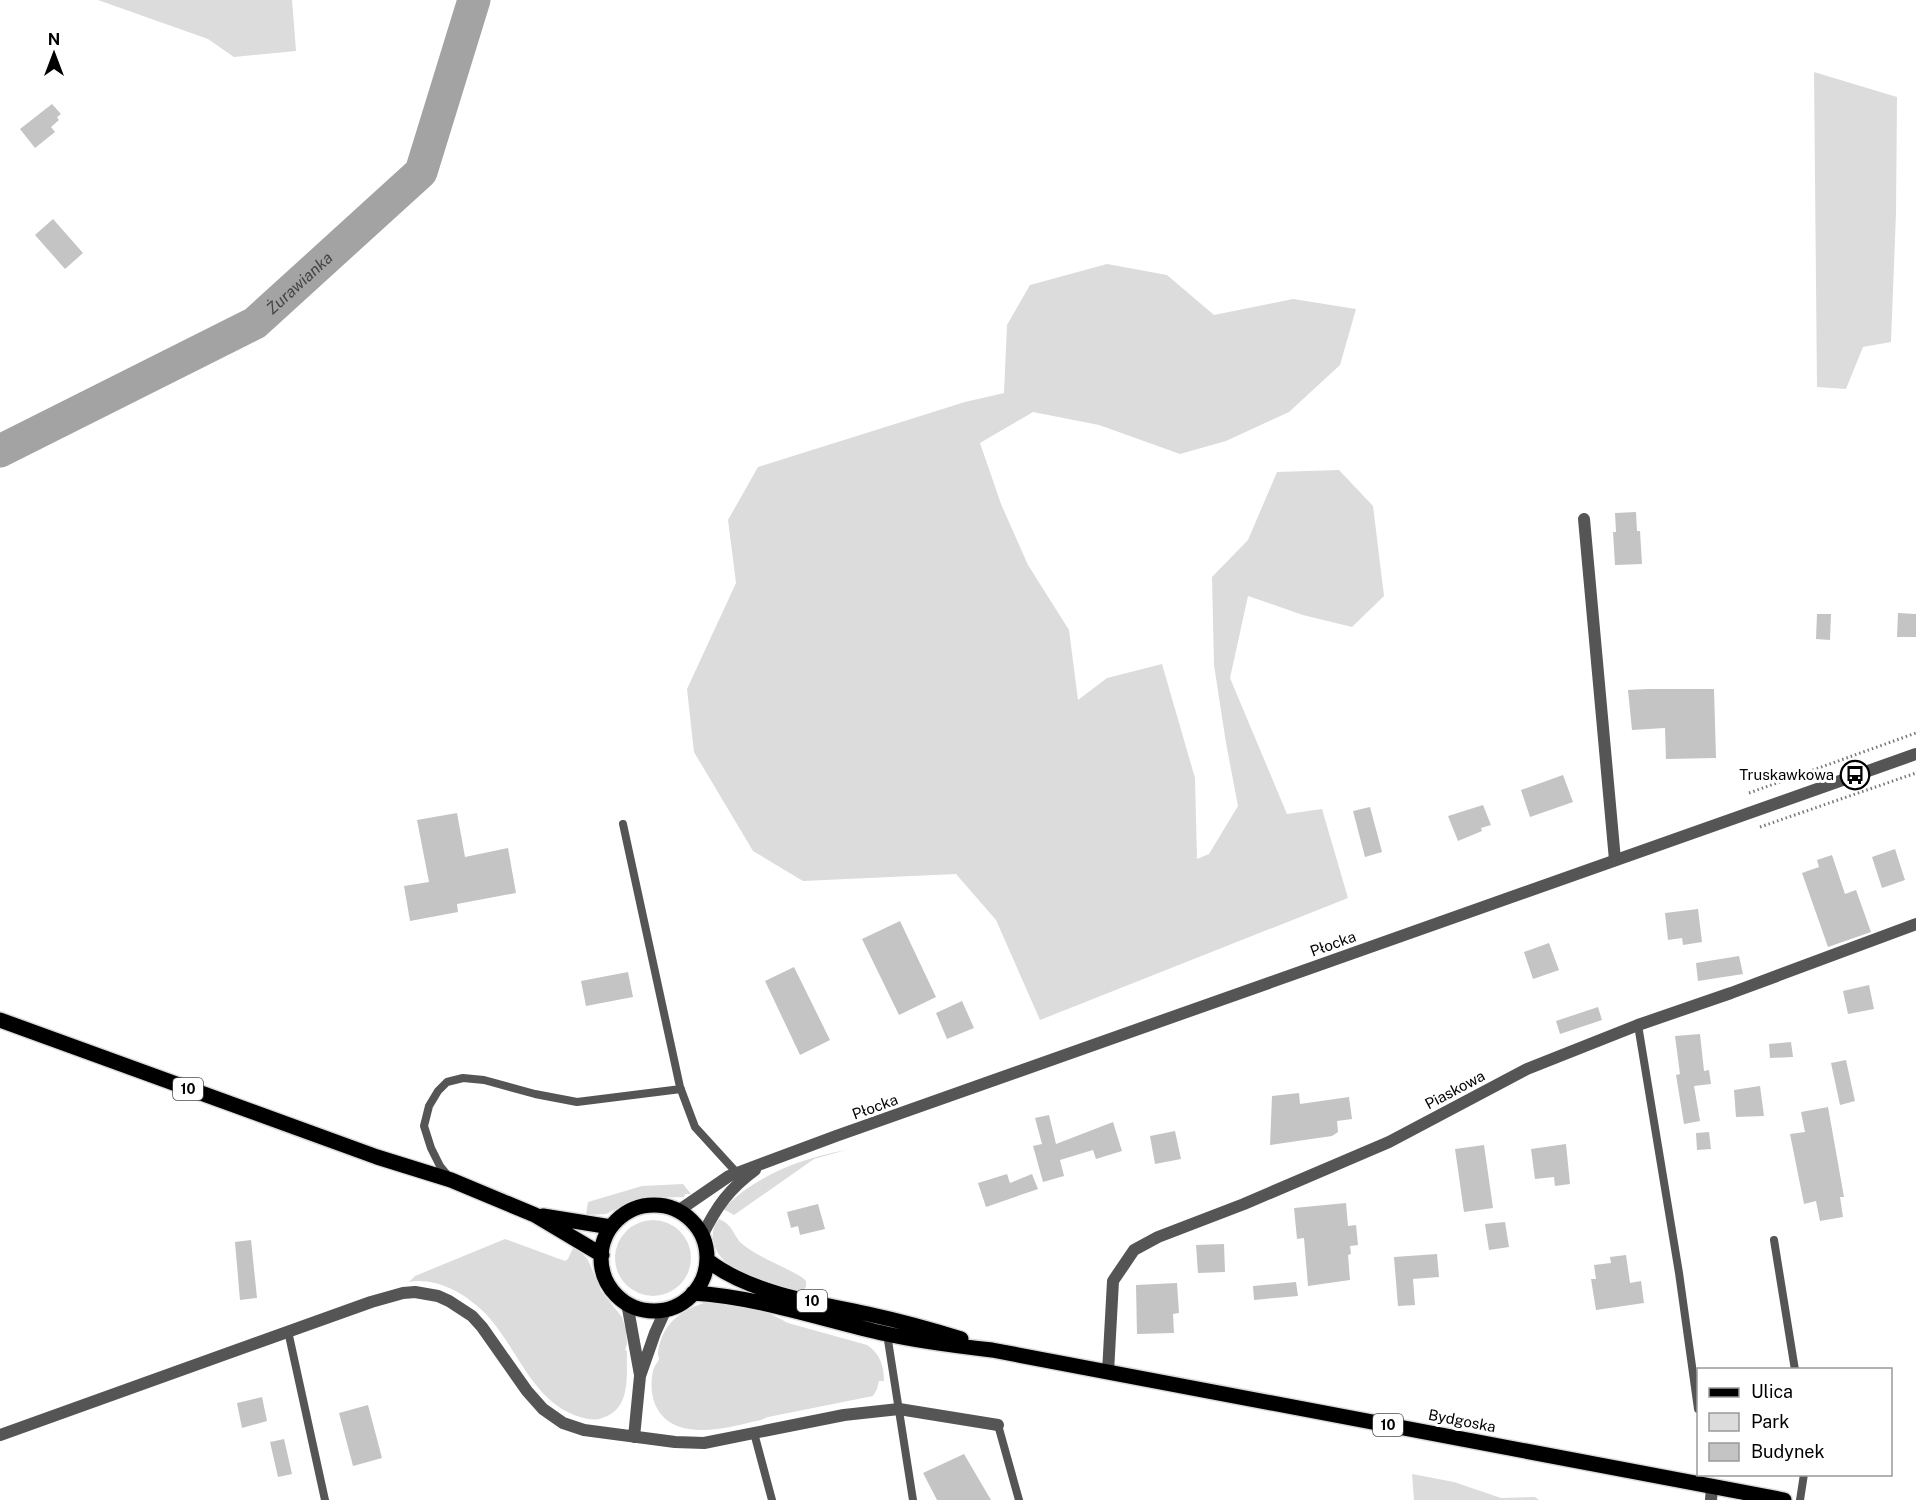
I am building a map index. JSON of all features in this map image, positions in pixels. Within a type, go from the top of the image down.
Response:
[{"type":"main road","name":"10","points":[[0,1020],[377,1157],[452,1180],[534,1215],[602,1255]]},
{"type":"main road","points":[[660,1205],[678,1210],[695,1224],[702,1236],[707,1260],[705,1275],[693,1293],[681,1304],[666,1309],[642,1309],[627,1303],[610,1286],[603,1271],[603,1243],[611,1227],[625,1214],[642,1206],[660,1205]]},
{"type":"main road","name":"10","points":[[534,1215],[611,1227]]},
{"type":"main road","name":"10","points":[[707,1260],[720,1270],[768,1290],[923,1326],[992,1350]]},
{"type":"main road","name":"10","points":[[693,1293],[746,1300],[921,1341],[992,1350]]},
{"type":"main road","name":"Bydgoska","points":[[992,1350],[1784,1500]]},
{"type":"street","points":[[1584,519],[1615,860]]},
{"type":"street","name":"Płocka","points":[[678,1210],[714,1185],[737,1173],[761,1166],[847,1132],[1916,754]]},
{"type":"street","name":"Piaskowa","points":[[1108,1372],[1113,1281],[1134,1250],[1389,1142],[1527,1069],[1638,1025],[1916,924]]},
{"type":"street","name":"Płocka","points":[[702,1236],[722,1201],[742,1179],[761,1166]]},
{"type":"street","points":[[0,1435],[387,1296],[415,1292],[438,1296],[472,1316],[494,1342],[527,1391],[553,1417],[584,1430],[690,1444],[844,1415],[899,1409],[998,1425]]},
{"type":"street","points":[[627,1303],[640,1376]]},
{"type":"street","points":[[634,1437],[640,1376],[655,1332],[666,1309]]},
{"type":"lane","points":[[623,824],[681,1089],[695,1127],[737,1173]]},
{"type":"lane","points":[[1638,1025],[1677,1261],[1697,1402]]},
{"type":"lane","points":[[452,1180],[440,1166],[424,1126],[429,1106],[447,1082],[464,1078],[484,1080],[576,1102],[681,1089]]},
{"type":"lane","points":[[1774,1240],[1795,1368]]},
{"type":"lane","points":[[288,1331],[325,1500]]},
{"type":"lane","points":[[887,1334],[913,1500]]},
{"type":"lane","points":[[998,1425],[1019,1500]]},
{"type":"lane","points":[[753,1433],[772,1500]]},
{"type":"lane","points":[[1800,1500],[1804,1476]]},
{"type":"path","points":[[1749,793],[1916,733]]},
{"type":"path","points":[[1760,827],[1916,773]]},
{"type":"green space","points":[[98,0],[292,0],[296,51],[234,57],[208,39]]},
{"type":"green space","points":[[1814,72],[1897,97],[1896,213],[1891,342],[1863,347],[1846,389],[1817,387]]},
{"type":"green space","points":[[1107,264],[1167,275],[1214,315],[1293,299],[1356,309],[1340,365],[1289,412],[1226,441],[1180,454],[1099,425],[1033,412],[980,443],[1001,504],[1028,565],[1069,630],[1078,700],[1107,678],[1162,664],[1195,778],[1197,859],[1209,854],[1238,806],[1214,665],[1212,577],[1248,540],[1277,472],[1339,470],[1373,506],[1384,596],[1352,627],[1303,615],[1248,596],[1230,678],[1287,814],[1322,809],[1348,898],[1040,1020],[996,920],[956,874],[803,881],[753,851],[694,752],[687,689],[736,583],[728,520],[758,467],[965,402],[1004,393],[1007,325],[1030,285]]},
{"type":"green space","points":[[846,1150],[814,1159],[734,1215],[723,1209],[750,1187],[780,1170],[812,1158]]},
{"type":"green space","points":[[683,1184],[691,1194],[685,1194],[684,1197],[639,1198],[606,1214],[586,1215],[588,1202],[642,1186]]},
{"type":"green space","points":[[719,1219],[730,1227],[747,1248],[803,1278],[806,1281],[806,1287],[802,1292],[769,1284],[769,1281],[765,1282],[749,1275],[726,1262],[720,1256],[713,1239],[713,1230]]},
{"type":"green space","points":[[646,1220],[660,1220],[674,1226],[685,1237],[691,1251],[688,1273],[680,1285],[660,1296],[646,1296],[632,1290],[621,1279],[615,1265],[615,1251],[621,1237],[632,1226]]},
{"type":"green space","points":[[505,1239],[565,1261],[573,1248],[588,1260],[601,1291],[622,1317],[626,1330],[625,1390],[623,1399],[612,1414],[599,1419],[591,1419],[562,1409],[547,1398],[490,1318],[476,1305],[462,1294],[445,1286],[427,1281],[409,1282],[415,1276]]},
{"type":"green space","points":[[712,1301],[767,1312],[788,1323],[867,1345],[880,1360],[884,1381],[879,1381],[873,1396],[725,1428],[698,1430],[679,1427],[663,1416],[654,1401],[652,1381],[659,1359],[660,1343],[673,1320],[694,1306]]},
{"type":"green space","points":[[1412,1474],[1454,1482],[1501,1498],[1535,1497],[1539,1500],[1414,1500]]},
{"type":"building","points":[[52,104],[61,114],[57,117],[59,120],[51,127],[55,132],[35,148],[20,129]]},
{"type":"building","points":[[53,219],[83,253],[65,269],[35,235]]},
{"type":"building","points":[[1636,512],[1642,564],[1615,565],[1613,532],[1616,532],[1615,513]]},
{"type":"building","points":[[1898,613],[1916,614],[1916,637],[1897,637]]},
{"type":"building","points":[[1817,614],[1831,614],[1830,640],[1816,639]]},
{"type":"building","points":[[1714,689],[1716,758],[1666,759],[1665,728],[1632,730],[1628,690]]},
{"type":"building","points":[[1563,775],[1573,802],[1530,817],[1521,790]]},
{"type":"building","points":[[1483,805],[1491,825],[1458,841],[1448,816]]},
{"type":"building","points":[[1370,807],[1382,852],[1365,857],[1353,811]]},
{"type":"building","points":[[457,813],[465,857],[508,848],[516,893],[457,904],[458,912],[410,921],[404,886],[429,882],[417,820]]},
{"type":"building","points":[[1895,849],[1905,880],[1882,888],[1872,857]]},
{"type":"building","points":[[1832,855],[1845,894],[1856,890],[1871,932],[1828,947],[1802,873],[1819,867],[1817,860]]},
{"type":"building","points":[[1698,909],[1702,942],[1683,945],[1682,938],[1668,940],[1665,913]]},
{"type":"building","points":[[900,921],[936,997],[899,1015],[862,939]]},
{"type":"building","points":[[1549,943],[1559,970],[1533,979],[1524,952]]},
{"type":"building","points":[[1739,956],[1743,974],[1698,981],[1696,963]]},
{"type":"building","points":[[794,967],[830,1040],[800,1055],[765,981]]},
{"type":"building","points":[[628,972],[633,997],[586,1006],[581,981]]},
{"type":"building","points":[[1869,985],[1874,1009],[1848,1014],[1843,991]]},
{"type":"building","points":[[962,1001],[974,1028],[947,1039],[936,1013]]},
{"type":"building","points":[[1598,1007],[1602,1020],[1560,1034],[1556,1021]]},
{"type":"building","points":[[1700,1034],[1704,1071],[1709,1070],[1711,1084],[1694,1086],[1700,1121],[1684,1124],[1676,1075],[1680,1074],[1675,1036]]},
{"type":"building","points":[[1791,1042],[1793,1057],[1770,1058],[1769,1044]]},
{"type":"building","points":[[1846,1060],[1855,1101],[1840,1105],[1831,1063]]},
{"type":"building","points":[[1760,1086],[1764,1116],[1736,1117],[1734,1090]]},
{"type":"building","points":[[1299,1093],[1300,1104],[1349,1097],[1352,1119],[1337,1121],[1338,1132],[1332,1136],[1270,1145],[1272,1096]]},
{"type":"building","points":[[1828,1107],[1844,1197],[1840,1197],[1843,1217],[1820,1221],[1816,1201],[1804,1204],[1790,1134],[1805,1132],[1801,1112]]},
{"type":"building","points":[[1049,1115],[1056,1144],[1113,1122],[1122,1151],[1096,1159],[1093,1150],[1060,1160],[1064,1176],[1043,1182],[1033,1146],[1042,1144],[1035,1118]]},
{"type":"building","points":[[1175,1131],[1181,1159],[1155,1164],[1150,1136]]},
{"type":"building","points":[[1709,1132],[1711,1149],[1697,1150],[1696,1133]]},
{"type":"building","points":[[1566,1144],[1570,1184],[1555,1186],[1554,1177],[1535,1179],[1531,1149]]},
{"type":"building","points":[[1484,1145],[1493,1208],[1464,1212],[1455,1149]]},
{"type":"building","points":[[1007,1174],[1010,1183],[1032,1174],[1038,1189],[986,1207],[978,1183]]},
{"type":"building","points":[[1346,1203],[1348,1226],[1356,1225],[1358,1245],[1350,1246],[1351,1254],[1348,1255],[1350,1280],[1308,1286],[1304,1238],[1297,1239],[1294,1208]]},
{"type":"building","points":[[818,1204],[825,1229],[800,1235],[798,1226],[791,1228],[787,1212]]},
{"type":"building","points":[[1505,1222],[1509,1247],[1489,1250],[1485,1224]]},
{"type":"building","points":[[251,1240],[257,1298],[240,1300],[235,1242]]},
{"type":"building","points":[[1224,1244],[1225,1272],[1198,1273],[1196,1245]]},
{"type":"building","points":[[1437,1254],[1439,1277],[1413,1279],[1415,1305],[1398,1306],[1394,1257]]},
{"type":"building","points":[[1626,1255],[1630,1283],[1641,1281],[1644,1303],[1596,1310],[1591,1279],[1596,1279],[1594,1265],[1611,1263],[1610,1257]]},
{"type":"building","points":[[1296,1282],[1298,1296],[1254,1300],[1253,1286]]},
{"type":"building","points":[[1177,1283],[1179,1313],[1173,1314],[1174,1333],[1137,1334],[1136,1285]]},
{"type":"building","points":[[262,1397],[267,1421],[242,1428],[237,1403]]},
{"type":"building","points":[[368,1405],[382,1458],[353,1466],[339,1413]]},
{"type":"building","points":[[284,1439],[292,1474],[278,1477],[270,1442]]},
{"type":"building","points":[[964,1454],[991,1500],[937,1500],[923,1473]]},
{"type":"waterway","name":"Żurawianka","points":[[0,451],[255,323],[421,172],[474,0]]},
{"type":"place","name":"Truskawkowa","points":[[1855,775]]}]
